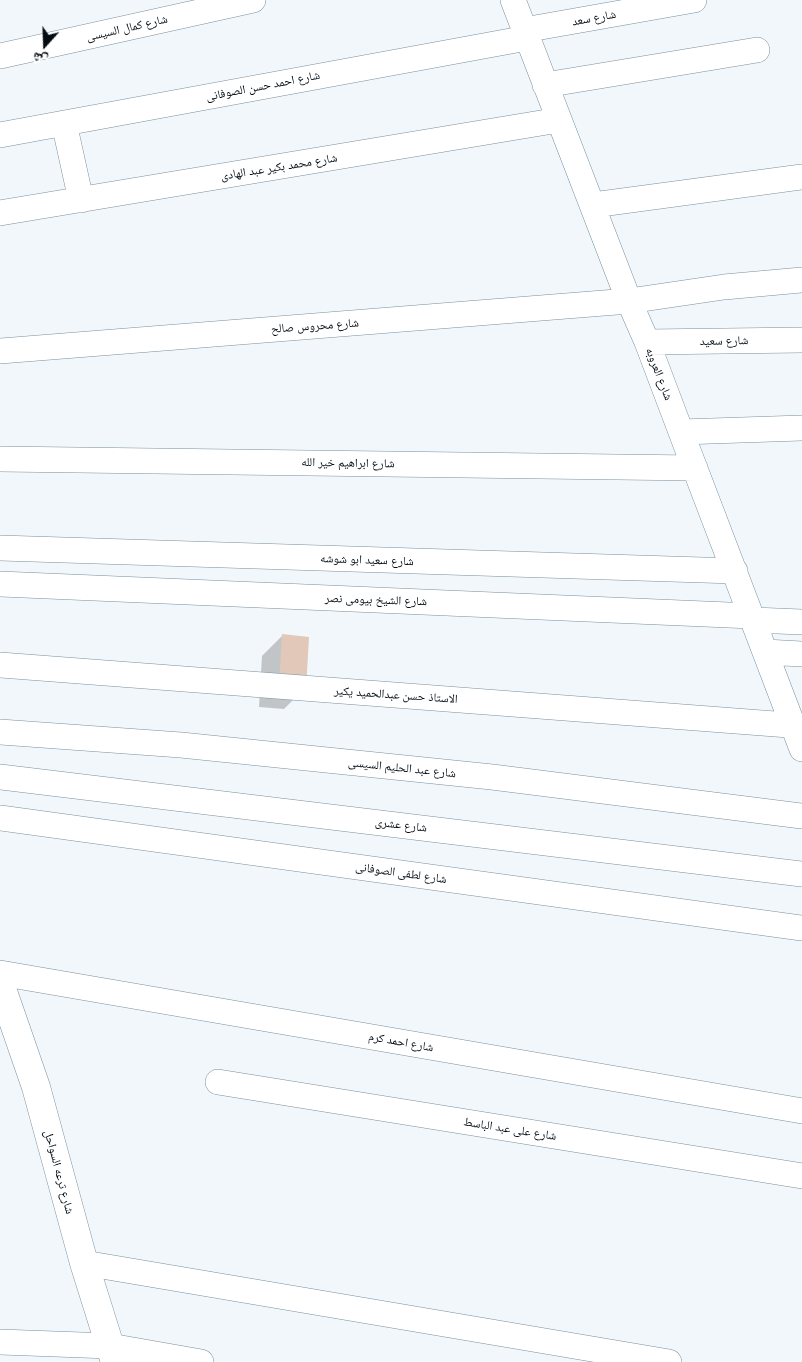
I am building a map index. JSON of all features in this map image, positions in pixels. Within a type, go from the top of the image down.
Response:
[{"type":"main road","name":"شارع ترعه السواحل","points":[[2,995],[36,1088],[84,1263],[113,1354]]},
{"type":"street","name":"شارع كمال السيسى","points":[[0,56],[253,0]]},
{"type":"street","name":"شارع العروبه","points":[[513,0],[629,301],[682,432],[765,652],[798,726],[802,749]]},
{"type":"street","name":"شارع سعد","points":[[525,34],[694,0]]},
{"type":"street","name":"شارع احمد حسن الصوفانى","points":[[0,135],[525,34]]},
{"type":"street","points":[[546,85],[757,50]]},
{"type":"street","name":"شارع محمد بكير عبد الهادى","points":[[0,213],[559,120]]},
{"type":"street","points":[[64,123],[82,200]]},
{"type":"street","points":[[593,205],[802,177]]},
{"type":"street","name":"شارع محروس صالح","points":[[0,351],[629,301],[724,287],[802,280]]},
{"type":"street","name":"شارع سعيد","points":[[647,342],[802,340]]},
{"type":"street","points":[[682,432],[802,428]]},
{"type":"street","name":"شارع ابراهيم خير الله","points":[[0,459],[695,468]]},
{"type":"street","name":"شارع سعيد ابو شوشه","points":[[0,548],[734,571]]},
{"type":"street","name":"شارع الشيخ بيومى نصر","points":[[0,584],[752,618],[802,622]]},
{"type":"street","points":[[765,652],[802,654]]},
{"type":"street","name":"الاستاذ حسن عبدالحميد يكير","points":[[0,666],[798,726]]},
{"type":"street","name":"شارع عبد الحليم السيسى","points":[[0,732],[181,745],[492,777],[802,816]]},
{"type":"street","name":"شارع عشرى","points":[[0,777],[802,874]]},
{"type":"street","name":"شارع لطفى الصوفانى","points":[[0,818],[802,928]]},
{"type":"street","name":"شارع احمد كرم","points":[[0,973],[802,1111]]},
{"type":"street","name":"شارع على عبد الباسط","points":[[218,1082],[802,1176]]},
{"type":"street","points":[[84,1263],[669,1362]]},
{"type":"street","points":[[0,1342],[201,1362]]},
{"type":"building","points":[[282,634],[309,637],[306,689],[279,687]]}]
